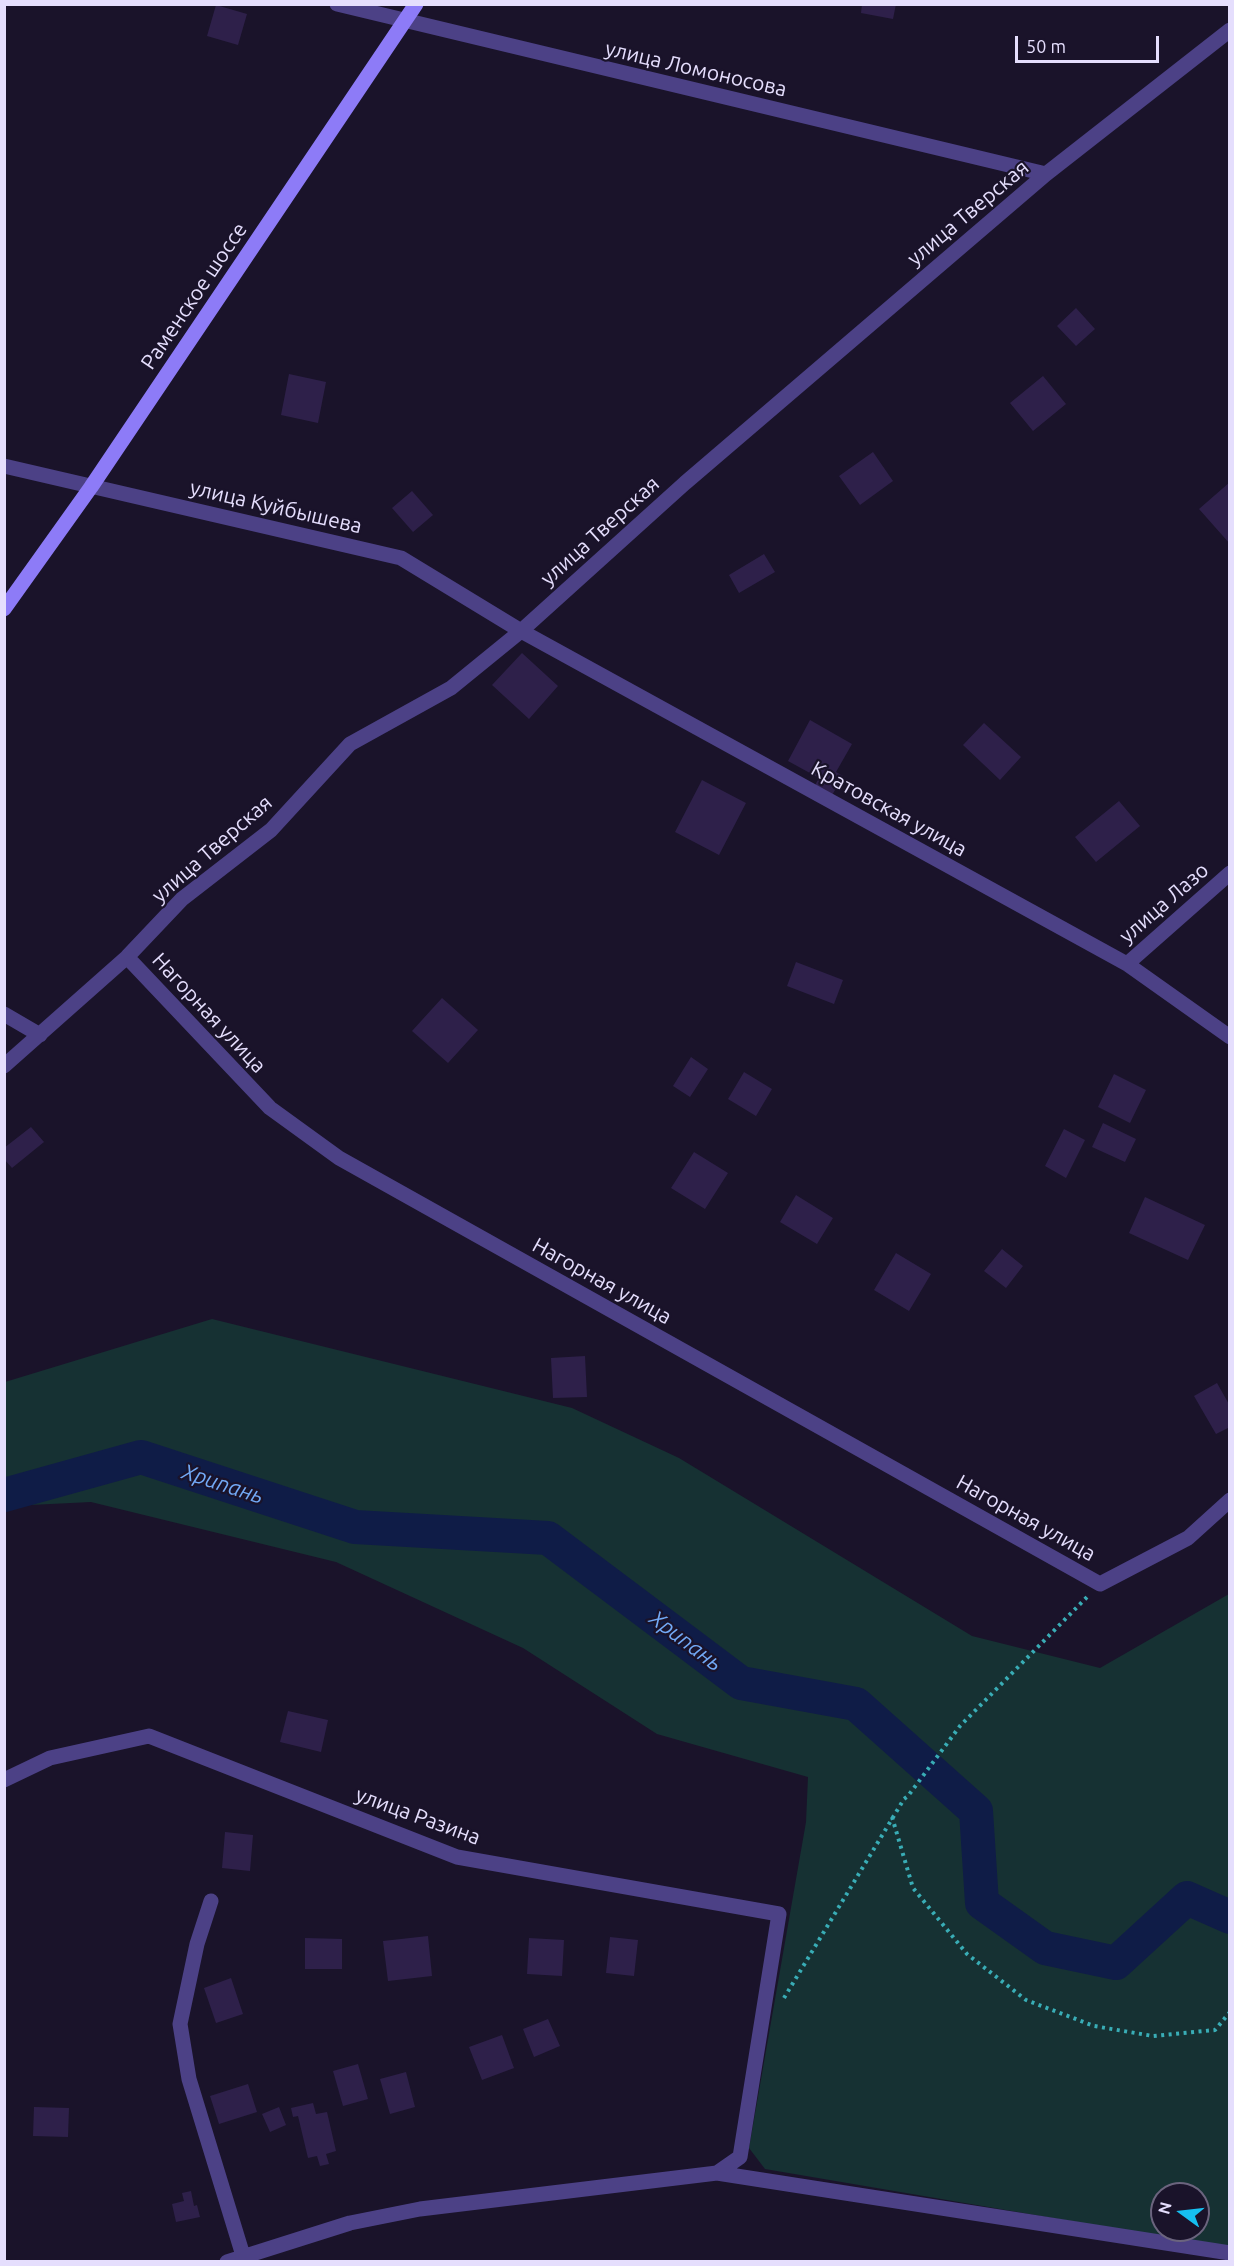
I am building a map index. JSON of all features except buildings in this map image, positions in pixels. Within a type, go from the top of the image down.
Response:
[{"type":"main road","name":"Раменское шоссе","points":[[4,609],[91,487],[416,4]]},
{"type":"street","name":"улица Ломоносова","points":[[337,4],[1046,174]]},
{"type":"street","name":"улица Тверская","points":[[4,1066],[127,957],[182,899],[271,830],[350,744],[451,688],[521,631],[684,483],[1046,174],[1227,37]]},
{"type":"street","name":"улица Куйбышева","points":[[4,466],[401,558],[521,631]]},
{"type":"street","name":"Кратовская улица","points":[[521,631],[1127,964],[1230,1037]]},
{"type":"street","name":"улица Лазо","points":[[1127,964],[1230,873]]},
{"type":"street","name":"Нагорная улица","points":[[127,957],[270,1108],[339,1158],[1100,1584]]},
{"type":"street","points":[[4,1014],[40,1035]]},
{"type":"street","points":[[1100,1584],[1188,1538],[1230,1500]]},
{"type":"street","name":"улица Разина","points":[[4,1780],[50,1758],[149,1736],[457,1857],[779,1914],[740,2157],[717,2173]]},
{"type":"street","points":[[211,1901],[197,1944],[180,2024],[189,2079],[244,2259]]},
{"type":"street","points":[[227,2262],[244,2259],[350,2223],[420,2209],[717,2173],[1230,2253]]},
{"type":"path","points":[[783,2000],[904,1799],[960,1726],[1100,1584]]},
{"type":"path","points":[[892,1817],[913,1888],[968,1954],[1026,2000],[1094,2026],[1153,2036],[1215,2030],[1230,2013]]},
{"type":"green space","points":[[212,1319],[572,1408],[679,1458],[972,1636],[1100,1668],[1229,1594],[1229,2248],[1194,2242],[1210,2242],[1210,2182],[1150,2182],[1150,2235],[765,2169],[749,2148],[806,1822],[808,1777],[657,1734],[523,1648],[336,1562],[91,1502],[10,1506],[5,1509],[5,1382]]},
{"type":"waterway","name":"Хрипань","points":[[4,1495],[141,1457],[355,1527],[548,1538],[741,1683],[856,1704],[976,1811],[982,1903],[1045,1948],[1116,1963],[1187,1898],[1230,1917]]}]
